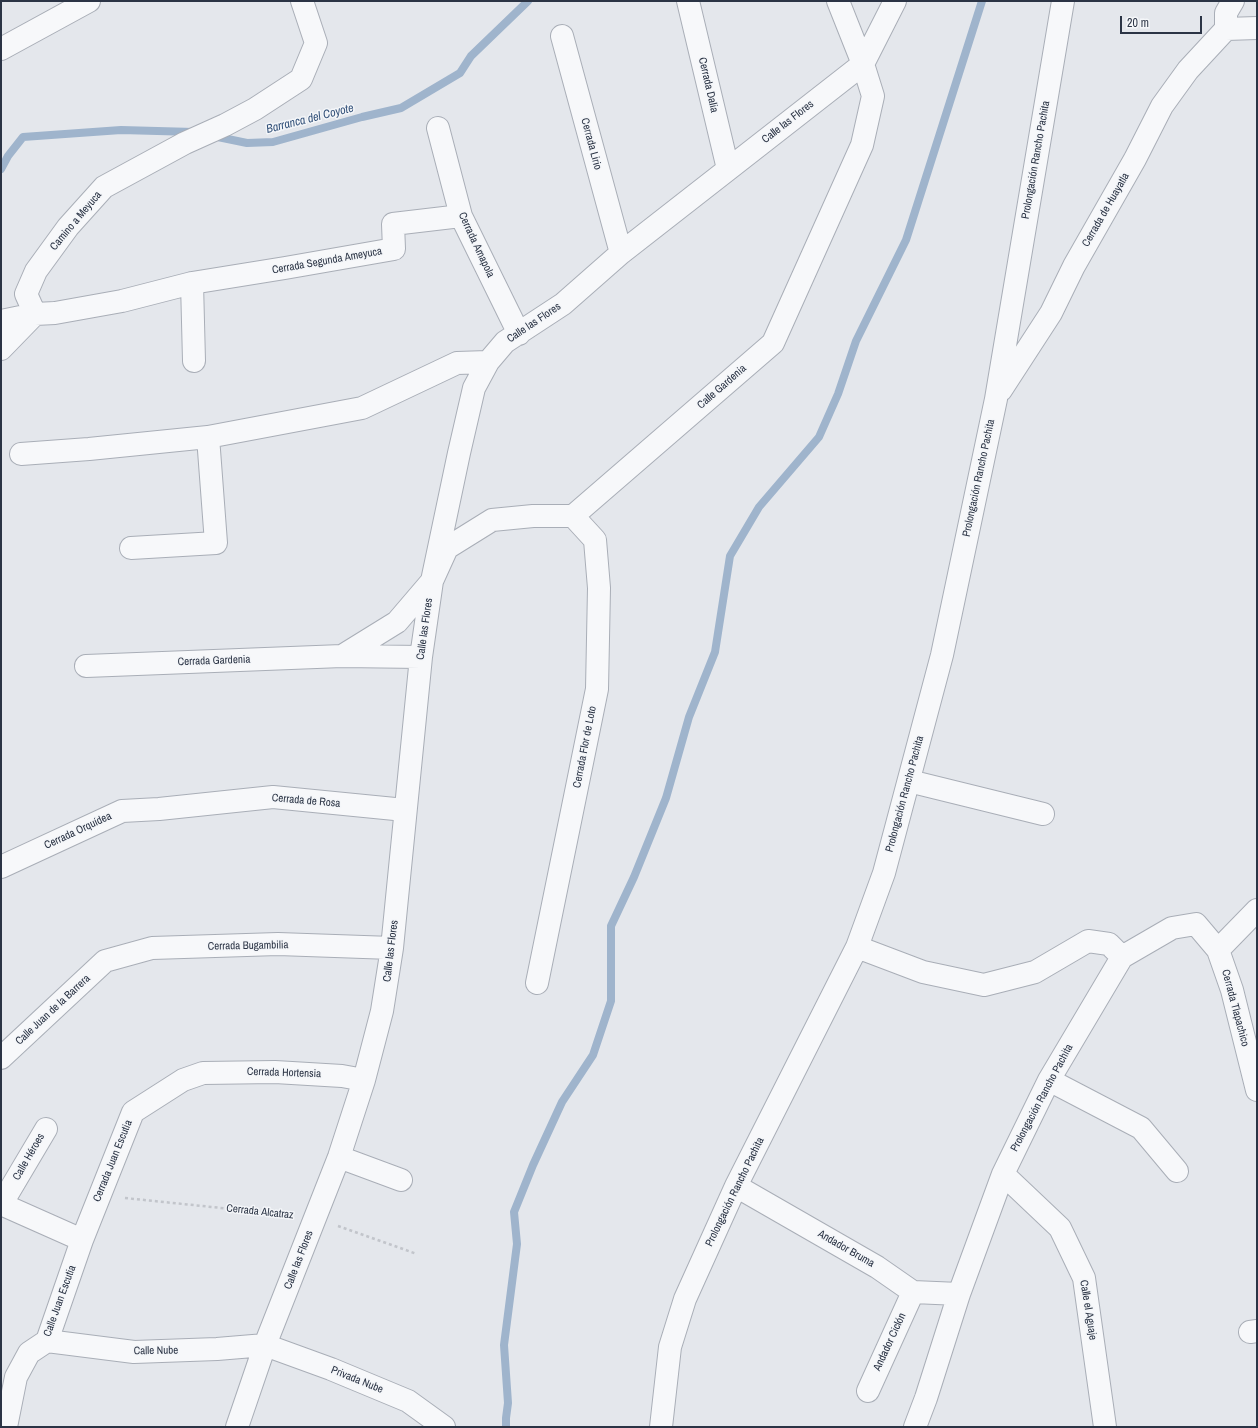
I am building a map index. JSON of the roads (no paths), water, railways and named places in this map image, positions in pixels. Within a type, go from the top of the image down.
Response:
[{"type":"street","points":[[1,49],[89,1]]},
{"type":"street","name":"Camino a Meyuca","points":[[35,314],[26,294],[36,271],[68,227],[104,187],[185,143],[255,110],[301,79],[316,43],[302,1]]},
{"type":"street","name":"Cerrada Dalia","points":[[688,1],[728,169]]},
{"type":"street","name":"Calle Gardenia","points":[[573,516],[773,343],[862,146],[873,96],[838,1]]},
{"type":"street","name":"Calle las Flores","points":[[237,1427],[265,1345],[339,1157],[364,1080],[382,1011],[392,948],[421,657],[432,581],[474,388],[488,362],[505,342],[563,304],[621,253],[862,64],[895,1]]},
{"type":"street","name":"Prolongación Rancho Pachita","points":[[661,1427],[670,1347],[685,1299],[736,1186],[857,947],[884,873],[942,655],[996,398],[1063,1]]},
{"type":"street","points":[[1233,1],[1226,13],[1226,29],[1257,28]]},
{"type":"street","name":"Cerrada de Huayatla","points":[[996,398],[1051,313],[1074,266],[1135,159],[1162,106],[1188,70],[1226,29]]},
{"type":"street","name":"Cerrada Lirio","points":[[562,36],[621,253]]},
{"type":"street","name":"Cerrada Amapola","points":[[438,128],[461,216],[519,334]]},
{"type":"street","name":"Cerrada Segunda Ameyuca","points":[[1,321],[35,314],[55,313],[122,301],[192,283],[394,249],[393,224],[461,216]]},
{"type":"street","points":[[192,283],[194,361]]},
{"type":"street","points":[[1,349],[35,314]]},
{"type":"street","points":[[21,454],[89,450],[208,437],[362,408],[457,363],[488,362]]},
{"type":"street","points":[[131,548],[216,543],[208,437]]},
{"type":"street","points":[[432,581],[447,548],[492,520],[532,516],[573,516]]},
{"type":"street","name":"Cerrada Flor de Loto","points":[[537,983],[597,689],[598,588],[595,540],[573,516]]},
{"type":"street","name":"Cerrada Gardenia","points":[[342,656],[397,622],[432,581]]},
{"type":"street","name":"Cerrada Gardenia","points":[[86,666],[342,656],[421,657]]},
{"type":"street","points":[[909,781],[1043,814]]},
{"type":"street","name":"Cerrada de Rosa","points":[[159,809],[273,797],[405,810]]},
{"type":"street","name":"Cerrada Orquídea","points":[[1,867],[122,811],[159,809]]},
{"type":"street","points":[[857,947],[923,972],[984,985],[1035,972],[1088,941],[1109,944],[1122,957],[1172,928],[1196,924],[1218,950],[1257,910]]},
{"type":"street","name":"Cerrada Bugambilia","points":[[105,961],[152,948],[278,944],[392,948]]},
{"type":"street","name":"Cerrada Tlapachico","points":[[1218,950],[1232,990],[1257,1090]]},
{"type":"street","name":"Prolongación Rancho Pachita","points":[[915,1427],[926,1398],[959,1294],[1003,1174],[1049,1080],[1122,957]]},
{"type":"street","name":"Calle Juan de la Barrera","points":[[1,1058],[105,961]]},
{"type":"street","name":"Cerrada Hortensia","points":[[203,1073],[275,1072],[342,1076],[364,1080]]},
{"type":"street","name":"Cerrada Juan Escutia","points":[[82,1240],[98,1196],[133,1112],[183,1080],[203,1073]]},
{"type":"street","points":[[1049,1080],[1141,1128],[1177,1171]]},
{"type":"street","name":"Calle Héroes","points":[[1,1205],[46,1129]]},
{"type":"street","points":[[339,1157],[401,1180]]},
{"type":"street","name":"Calle el Aguaje","points":[[1003,1174],[1060,1228],[1084,1278],[1105,1427]]},
{"type":"street","name":"Andador Bruma","points":[[736,1186],[877,1267],[913,1292]]},
{"type":"street","points":[[1,1205],[82,1240]]},
{"type":"street","name":"Calle Juan Escutia","points":[[7,1425],[16,1377],[29,1353],[47,1341],[82,1240]]},
{"type":"street","points":[[913,1292],[959,1294]]},
{"type":"street","name":"Andador Ciclón","points":[[868,1391],[913,1292]]},
{"type":"street","name":"Calle Nube","points":[[47,1341],[134,1352],[217,1349],[265,1345]]},
{"type":"street","name":"Privada Nube","points":[[265,1345],[331,1369],[408,1401],[444,1427]]},
{"type":"waterway","name":"Barranca del Coyote","points":[[213,136],[247,143],[273,142],[362,117],[401,108],[460,73],[471,56],[528,1]]},
{"type":"waterway","points":[[506,1427],[508,1403],[504,1345],[517,1244],[514,1212],[533,1165],[562,1102],[593,1055],[611,1001],[611,926],[634,877],[666,798],[689,717],[715,652],[730,556],[759,507],[819,437],[838,394],[856,341],[906,240],[982,1]]},
{"type":"waterway","name":"Barranca del Coyote","points":[[1,169],[8,156],[23,137],[121,130],[194,132]]}]
